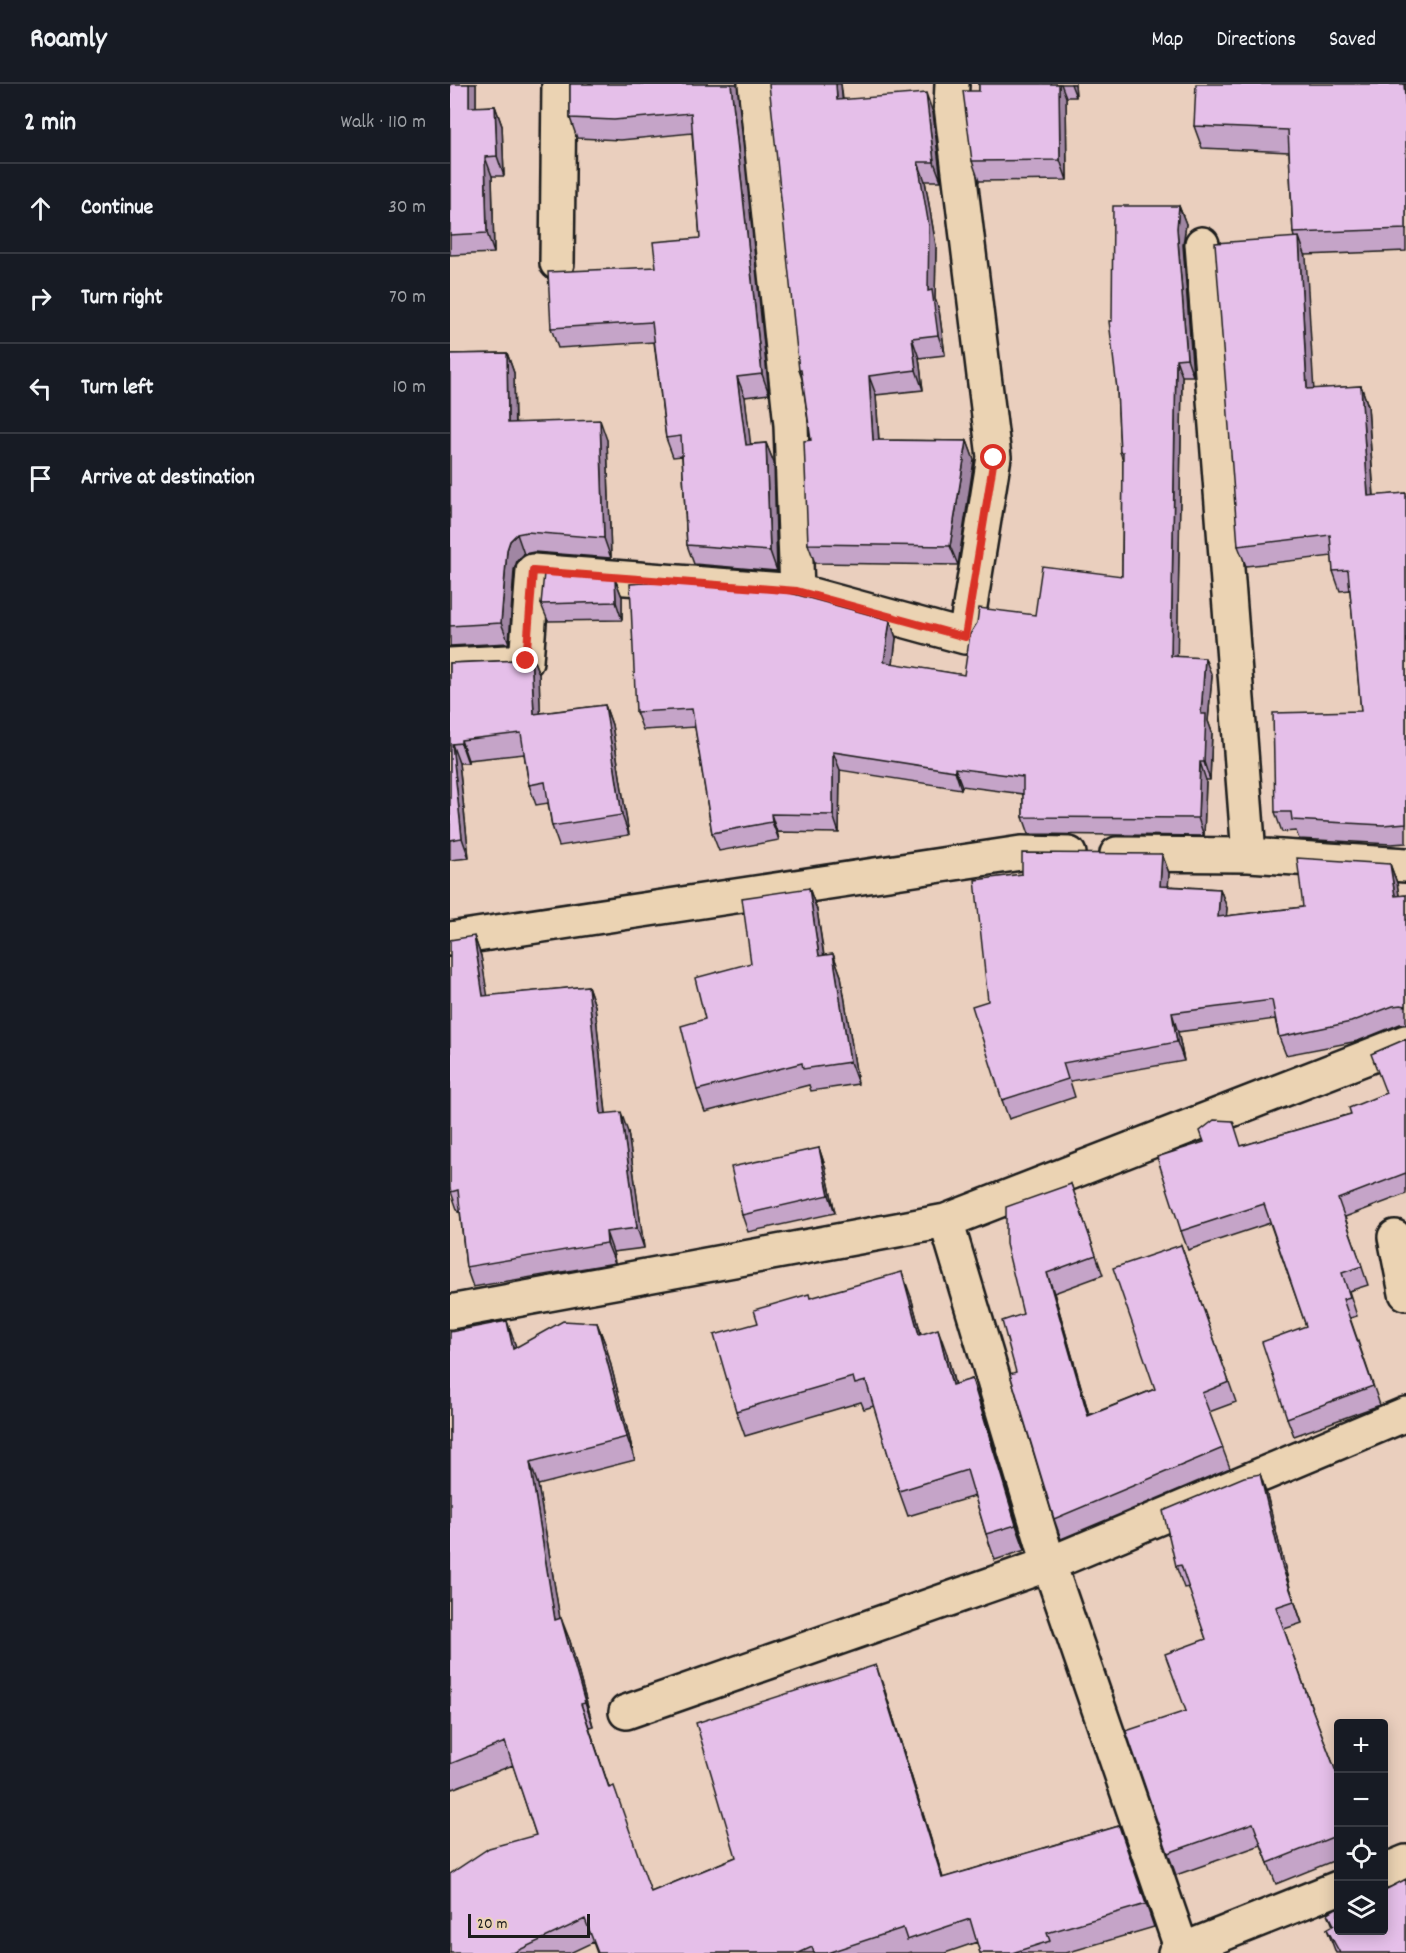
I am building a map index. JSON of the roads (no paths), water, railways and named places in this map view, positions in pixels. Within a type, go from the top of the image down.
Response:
[{"type":"street","points":[[558,263],[559,84]]},
{"type":"street","points":[[755,84],[790,425],[797,591]]},
{"type":"street","points":[[450,665],[526,661],[533,571],[797,591],[965,637],[994,458],[951,106],[952,84]]},
{"type":"street","points":[[1202,244],[1249,855]]},
{"type":"street","points":[[450,939],[1021,854],[1249,855],[1406,865]]},
{"type":"street","points":[[450,1312],[946,1221],[1406,1042]]},
{"type":"street","points":[[946,1221],[1049,1564],[1180,1952],[1334,1890]]},
{"type":"street","points":[[1395,1237],[1406,1293]]},
{"type":"street","points":[[626,1712],[1049,1564],[1406,1414]]},
{"type":"street","points":[[1388,1869],[1406,1862]]}]
